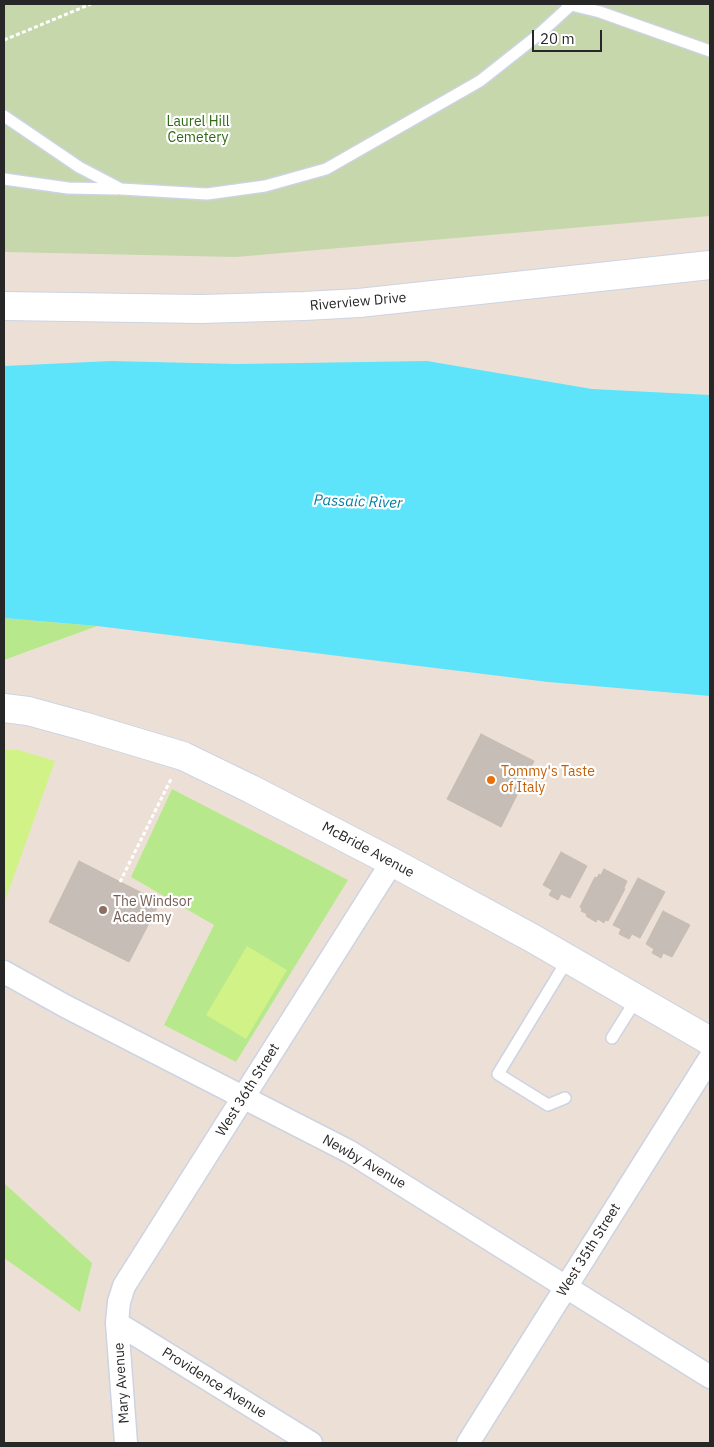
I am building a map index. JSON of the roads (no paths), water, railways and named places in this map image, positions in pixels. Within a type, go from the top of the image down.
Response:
[{"type":"main road","name":"Riverview Drive","points":[[4,306],[182,309],[359,303],[710,266]]},
{"type":"main road","name":"McBride Avenue","points":[[4,708],[38,714],[183,756],[392,862],[568,959],[710,1041]]},
{"type":"street","name":"West 36th Street","points":[[117,1323],[119,1302],[131,1273],[392,862]]},
{"type":"street","name":"Newby Avenue","points":[[4,972],[65,1006],[350,1152],[710,1377]]},
{"type":"street","name":"West 35th Street","points":[[468,1443],[710,1058]]},
{"type":"street","name":"Mary Avenue","points":[[117,1323],[126,1443]]},
{"type":"street","name":"Providence Avenue","points":[[117,1323],[310,1443]]},
{"type":"lane","points":[[4,179],[68,188],[206,194],[265,186],[326,169],[480,81],[537,36],[569,4],[600,12],[710,51]]},
{"type":"lane","points":[[4,116],[79,167],[121,189]]},
{"type":"lane","points":[[565,1098],[548,1106],[498,1074],[568,959]]},
{"type":"lane","points":[[612,1038],[637,998]]},
{"type":"water","name":"Passaic River","points":[[111,361],[237,364],[427,361],[592,389],[710,395],[710,696],[548,682],[97,626],[4,618],[4,366]]},
{"type":"place","name":"Tommy's Taste of Italy","points":[[491,780]]},
{"type":"place","name":"The Windsor Academy","points":[[103,910]]},
{"type":"park label","name":"Laurel Hill Cemetery","points":[[198,130]]}]
